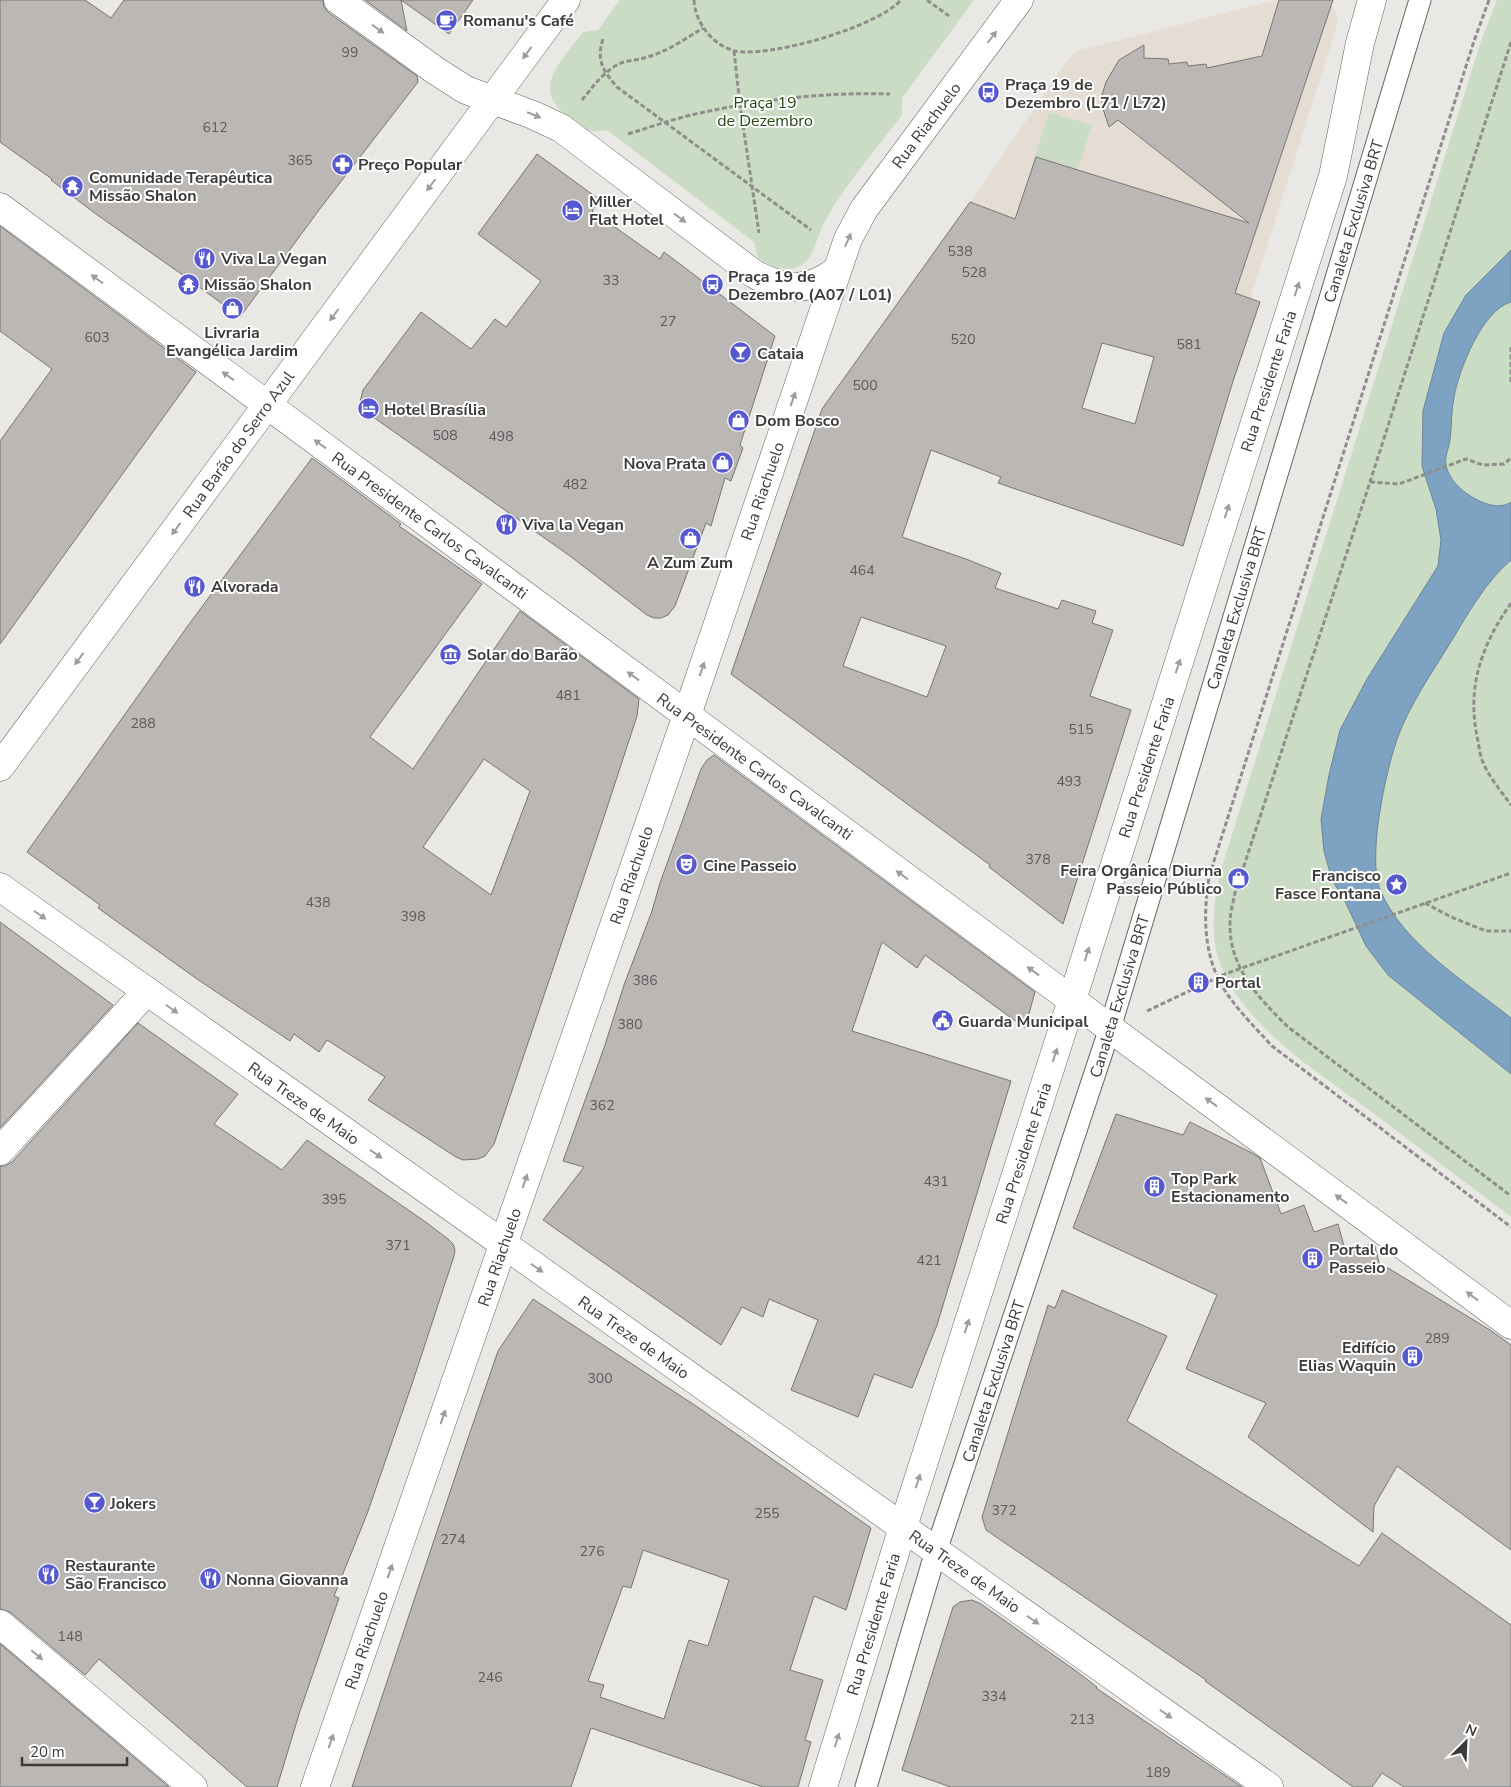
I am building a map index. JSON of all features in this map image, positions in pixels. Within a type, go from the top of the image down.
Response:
[{"type":"street","points":[[338,0],[436,71],[466,90],[562,128],[754,274],[772,283],[789,288],[804,288],[821,282],[835,272]]},
{"type":"street","name":"Rua Barão do Serro Azul","points":[[0,767],[566,0]]},
{"type":"street","name":"Rua Riachuelo","points":[[315,1787],[687,715],[835,272],[848,239],[864,209],[1019,0]]},
{"type":"street","name":"Rua Presidente Faria","points":[[823,1787],[903,1527],[1333,176],[1360,43],[1372,0]]},
{"type":"street","name":"Rua Presidente Carlos Cavalcanti","points":[[0,207],[1511,1325]]},
{"type":"street","name":"Rua Treze de Maio","points":[[0,887],[1269,1787]]},
{"type":"street","points":[[0,1151],[147,991]]},
{"type":"street","points":[[0,1624],[193,1787]]},
{"type":"lane","name":"Canaleta Exclusiva BRT","points":[[866,1787],[936,1551],[1110,1028],[1420,0]]},
{"type":"path","points":[[694,0],[695,14],[703,28],[717,42],[734,50],[755,52],[795,45],[853,28],[882,16],[901,0]]},
{"type":"path","points":[[926,0],[949,16]]},
{"type":"path","points":[[1489,0],[1474,41],[1209,877],[1205,907],[1206,942],[1217,978],[1239,1009],[1272,1046],[1511,1227]]},
{"type":"path","points":[[582,100],[605,73],[616,65],[660,52],[703,28]]},
{"type":"path","points":[[603,39],[600,54],[605,73],[617,87],[811,230]]},
{"type":"path","points":[[1511,42],[1370,482],[1235,893],[1230,923],[1232,949],[1240,969],[1256,995],[1288,1027],[1511,1196]]},
{"type":"path","points":[[734,50],[759,233]]},
{"type":"path","points":[[628,134],[703,112],[740,105],[844,95],[890,94]]},
{"type":"path","points":[[1511,347],[1511,382]]},
{"type":"path","points":[[1370,482],[1399,484],[1466,459],[1483,465],[1504,464],[1511,458]]},
{"type":"path","points":[[1511,603],[1494,627],[1482,657],[1473,692],[1474,726],[1482,759],[1499,789],[1511,805]]},
{"type":"path","points":[[1110,1028],[1240,969],[1511,872]]},
{"type":"path","points":[[1424,903],[1451,917],[1486,930],[1511,932]]},
{"type":"shaded area","points":[[1275,0],[1326,0],[1337,14],[1337,26],[1245,315],[961,216],[1066,62],[1077,51]]},
{"type":"green space","name":"Praça 19 de Dezembro","points":[[620,0],[974,0],[902,98],[902,115],[860,169],[830,212],[808,259],[800,266],[783,269],[758,258],[754,242],[607,130],[591,131],[585,129],[557,106],[551,95],[550,85],[559,63],[583,32],[598,30]]},
{"type":"green space","points":[[1497,0],[1511,0],[1511,1217],[1307,1065],[1267,1031],[1235,992],[1223,970],[1214,935],[1214,910],[1220,873],[1481,41]]},
{"type":"green space","points":[[1049,112],[1092,125],[1075,179],[1032,166]]},
{"type":"water","points":[[1511,250],[1511,302],[1500,307],[1482,328],[1461,372],[1452,408],[1450,442],[1446,455],[1446,465],[1455,483],[1470,496],[1493,505],[1501,506],[1511,502],[1511,560],[1477,600],[1409,712],[1394,749],[1384,789],[1376,856],[1380,890],[1390,910],[1404,928],[1437,961],[1511,1018],[1511,1074],[1388,975],[1366,946],[1344,899],[1332,880],[1324,851],[1321,819],[1340,730],[1367,679],[1438,566],[1441,540],[1436,509],[1422,466],[1423,411],[1444,333],[1466,295]]},
{"type":"building","points":[[0,0],[85,0],[111,18],[124,0],[323,0],[324,7],[329,13],[417,76],[418,82],[322,206],[240,317],[96,214],[52,179],[0,142]]},
{"type":"building","points":[[365,0],[401,0],[407,31]]},
{"type":"building","points":[[401,0],[473,0],[449,34]]},
{"type":"building","points":[[1279,0],[1333,0],[1235,293],[1260,302],[1233,381],[1183,546],[998,483],[1001,477],[931,450],[902,537],[1001,573],[995,588],[1058,609],[1062,600],[1096,611],[1092,623],[1113,630],[1090,696],[1131,710],[1063,924],[989,867],[990,865],[731,674],[822,409],[970,202],[1015,219],[1036,157],[1249,223],[1118,120],[1109,127],[1102,106],[1102,95],[1106,82],[1119,60],[1144,45],[1144,58],[1168,59],[1169,64],[1187,62],[1188,66],[1206,64],[1207,68],[1262,56]],"holes":[[[1102,343],[1154,357],[1135,424],[1082,408]],[[861,617],[946,646],[927,697],[843,666]]]},
{"type":"building","points":[[537,154],[600,200],[592,211],[660,259],[664,252],[775,336],[740,445],[743,448],[731,481],[725,478],[711,526],[706,523],[675,606],[668,615],[661,618],[647,615],[570,556],[366,412],[360,402],[363,390],[421,312],[471,349],[495,319],[506,327],[541,281],[478,234]]},
{"type":"building","points":[[0,226],[196,372],[0,644],[0,441],[52,369],[0,331]]},
{"type":"building","points":[[312,458],[401,524],[399,526],[482,584],[370,737],[413,769],[520,611],[639,699],[637,716],[494,1144],[485,1156],[478,1159],[463,1160],[456,1157],[368,1100],[385,1077],[327,1040],[319,1052],[294,1034],[290,1041],[197,979],[98,908],[100,905],[27,852],[187,627]],"holes":[[[484,759],[530,791],[491,895],[423,847]]]},
{"type":"building","points":[[714,755],[1035,992],[1025,1028],[925,955],[917,968],[882,942],[852,1031],[1011,1081],[937,1325],[912,1388],[874,1374],[858,1417],[791,1390],[818,1320],[769,1299],[763,1317],[742,1307],[721,1345],[543,1220],[584,1167],[563,1161],[701,769],[707,760]]},
{"type":"building","points":[[0,922],[113,1005],[0,1128]]},
{"type":"building","points":[[138,1023],[238,1094],[214,1124],[282,1170],[307,1140],[427,1223],[448,1239],[453,1244],[455,1250],[412,1384],[367,1514],[334,1596],[339,1598],[300,1711],[277,1787],[247,1787],[99,1659],[85,1675],[10,1612],[0,1609],[0,1166],[5,1166],[12,1162]]},
{"type":"building","points":[[1116,1114],[1183,1135],[1190,1122],[1252,1153],[1260,1158],[1281,1214],[1304,1205],[1314,1232],[1338,1224],[1346,1253],[1374,1243],[1381,1270],[1388,1268],[1490,1330],[1511,1345],[1511,1550],[1397,1466],[1374,1506],[1373,1532],[1248,1437],[1266,1403],[1186,1369],[1217,1295],[1073,1228]]},
{"type":"building","points":[[1062,1290],[1167,1336],[1127,1421],[1359,1566],[1382,1533],[1511,1625],[1511,1787],[1404,1787],[1382,1773],[1372,1787],[1353,1787],[1206,1680],[986,1530],[982,1517],[1048,1305],[1055,1308]]},
{"type":"building","points":[[533,1299],[699,1408],[871,1528],[846,1610],[814,1596],[790,1670],[823,1680],[805,1740],[811,1742],[798,1787],[763,1787],[591,1728],[571,1787],[352,1787],[498,1351]],"holes":[[[643,1550],[729,1580],[708,1646],[689,1640],[664,1719],[600,1697],[604,1685],[588,1681],[623,1586],[631,1588]]]},
{"type":"building","points":[[972,1600],[981,1604],[1076,1671],[1096,1688],[1242,1787],[951,1787],[902,1770],[953,1607],[960,1602]]},
{"type":"building","points":[[0,1644],[169,1787],[0,1787]]},
{"type":"place","name":"Romanu's Café","points":[[447,20]]},
{"type":"place","name":"Praça 19 de Dezembro (L71 / L72)","points":[[989,93]]},
{"type":"place","name":"Preço Popular","points":[[342,164]]},
{"type":"place","name":"Comunidade Terapêutica Missão Shalon","points":[[73,186]]},
{"type":"place","name":"Miller Flat Hotel","points":[[573,210]]},
{"type":"place","name":"Viva La Vegan","points":[[205,258]]},
{"type":"place","name":"Missão Shalon","points":[[188,284]]},
{"type":"place","name":"Praça 19 de Dezembro (A07 / L01)","points":[[712,285]]},
{"type":"place","name":"Livraria Evangélica Jardim","points":[[232,308]]},
{"type":"place","name":"Cataia","points":[[741,353]]},
{"type":"place","name":"Hotel Brasília","points":[[368,409]]},
{"type":"place","name":"Dom Bosco","points":[[739,420]]},
{"type":"place","name":"Nova Prata","points":[[722,463]]},
{"type":"place","name":"Viva la Vegan","points":[[506,524]]},
{"type":"place","name":"A Zum Zum","points":[[690,538]]},
{"type":"place","name":"Alvorada","points":[[195,586]]},
{"type":"place","name":"Solar do Barão","points":[[451,654]]},
{"type":"place","name":"Cine Passeio","points":[[687,865]]},
{"type":"place","name":"Feira Orgânica Diurna Passeio Público","points":[[1238,879]]},
{"type":"place","name":"Francisco Fasce Fontana","points":[[1397,884]]},
{"type":"place","name":"Portal","points":[[1199,982]]},
{"type":"place","name":"Guarda Municipal","points":[[942,1021]]},
{"type":"place","name":"Top Park Estacionamento","points":[[1155,1187]]},
{"type":"place","name":"Portal do Passeio","points":[[1313,1258]]},
{"type":"place","name":"Edifício Elias Waquin","points":[[1412,1356]]},
{"type":"place","name":"Jokers","points":[[94,1503]]},
{"type":"place","name":"Restaurante São Francisco","points":[[49,1574]]},
{"type":"place","name":"Nonna Giovanna","points":[[210,1579]]}]
